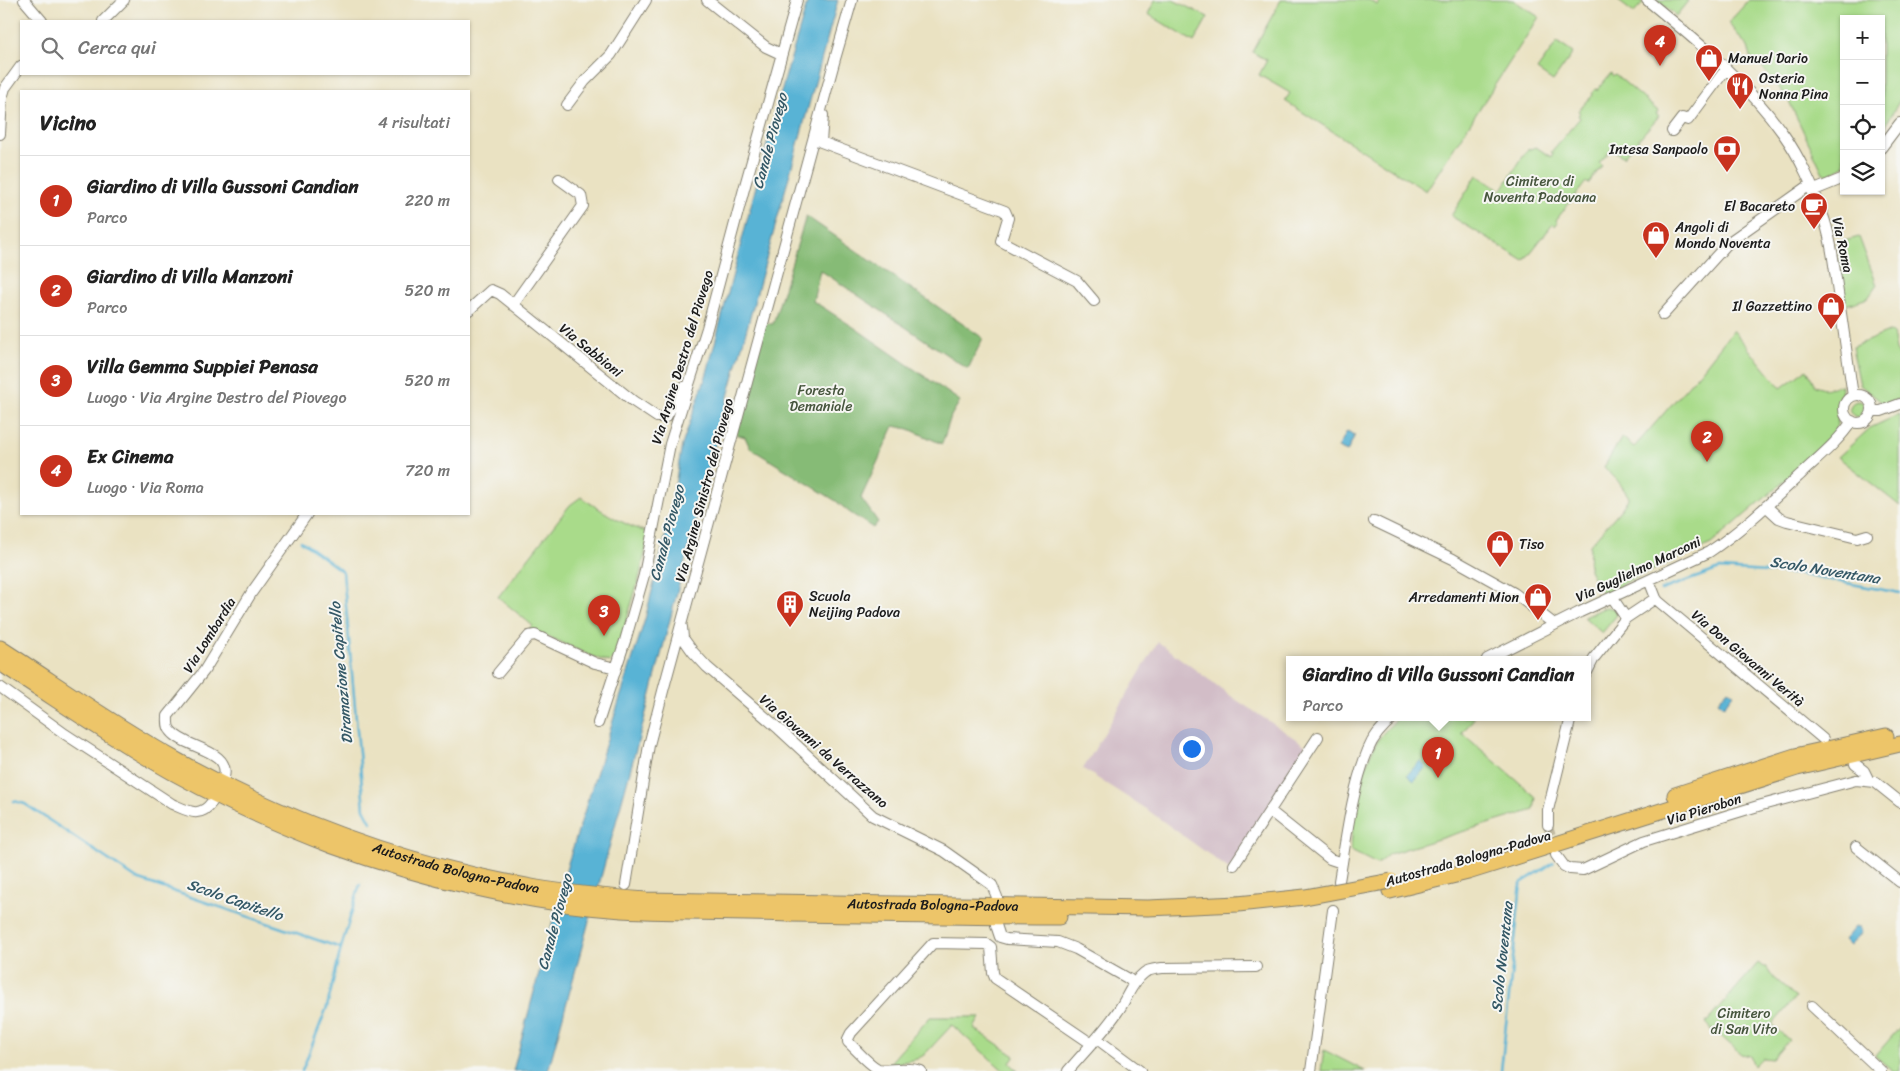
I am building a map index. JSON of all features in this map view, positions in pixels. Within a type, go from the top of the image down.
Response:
[{"type":"highway","name":"Autostrada Bologna-Padova","points":[[0,648],[148,744],[211,779],[352,839],[510,888]]},
{"type":"highway","name":"Autostrada Bologna-Padova","points":[[0,663],[142,755],[203,788],[280,824],[334,846],[449,881],[572,893],[644,905],[1238,909],[1468,872],[1797,768],[1900,744]]},
{"type":"highway","name":"Autostrada Bologna-Padova","points":[[1390,886],[1795,756],[1844,744],[1900,734]]},
{"type":"street","points":[[24,0],[41,20]]},
{"type":"street","points":[[104,20],[124,0]]},
{"type":"street","points":[[567,105],[585,81],[611,55],[646,0]]},
{"type":"street","points":[[707,0],[766,47],[781,54]]},
{"type":"street","name":"Via Argine Destro del Piovego","points":[[598,723],[644,576],[670,444],[707,328],[797,0]]},
{"type":"street","name":"Via Argine Sinistro del Piovego","points":[[626,885],[650,745],[679,628],[852,0]]},
{"type":"street","name":"Via Roma","points":[[1647,0],[1693,38],[1759,104],[1784,135],[1811,188],[1822,213],[1830,243],[1853,396],[1846,401],[1844,410],[1848,419],[1852,422]]},
{"type":"street","points":[[0,134],[2,98],[8,83],[20,67]]},
{"type":"street","points":[[1672,131],[1682,118],[1688,120],[1726,69]]},
{"type":"street","name":"Via Argine Sinistro del Piovego","points":[[822,104],[824,122],[821,142],[1005,211],[1008,218],[1001,241],[1077,281],[1094,301]]},
{"type":"street","points":[[1885,143],[1900,123]]},
{"type":"street","points":[[514,305],[583,206],[584,203],[581,195],[559,179]]},
{"type":"street","points":[[1663,315],[1730,242],[1775,208],[1811,188],[1840,179]]},
{"type":"street","name":"Via Sabbioni","points":[[470,309],[491,290],[500,294],[633,401],[657,417],[666,417],[684,385],[689,384]]},
{"type":"street","points":[[1852,422],[1862,422],[1871,416],[1872,411],[1871,402],[1865,396],[1853,396]]},
{"type":"street","points":[[1872,411],[1881,411],[1900,404]]},
{"type":"street","name":"Via Guglielmo Marconi","points":[[1493,656],[1612,596],[1709,552],[1727,540],[1766,506],[1841,437],[1852,422]]},
{"type":"street","points":[[1766,506],[1779,518],[1787,522],[1857,538],[1867,535]]},
{"type":"street","name":"Via Lombardia","points":[[224,777],[226,770],[224,763],[218,757],[171,732],[168,725],[168,716],[204,671],[247,600],[306,515]]},
{"type":"street","points":[[1374,521],[1453,559],[1514,593],[1554,624]]},
{"type":"street","name":"Via Don Giovanni Verità","points":[[1649,580],[1656,598],[1823,739]]},
{"type":"street","points":[[1612,596],[1626,618]]},
{"type":"street","points":[[1591,664],[1626,618],[1656,598]]},
{"type":"street","name":"Via Giovanni da Verrazzano","points":[[683,619],[683,638],[707,667],[780,729],[873,816],[926,840],[981,875],[992,885],[997,897]]},
{"type":"street","points":[[498,673],[529,636],[535,635],[595,663],[616,668]]},
{"type":"street","points":[[0,687],[66,734],[172,804],[200,812],[207,809],[212,802]]},
{"type":"street","points":[[1338,881],[1361,770],[1368,748],[1390,721]]},
{"type":"street","points":[[1548,825],[1548,810],[1570,721]]},
{"type":"street","points":[[1234,865],[1318,737]]},
{"type":"street","points":[[1854,764],[1864,771],[1869,781],[1880,785],[1900,802]]},
{"type":"street","name":"Via Pierobon","points":[[1556,855],[1564,866],[1570,869],[1583,870],[1654,838],[1845,782],[1856,780],[1869,781]]},
{"type":"street","points":[[1270,812],[1330,858],[1342,863]]},
{"type":"street","points":[[1856,847],[1900,882]]},
{"type":"street","points":[[1311,1071],[1333,910]]},
{"type":"street","points":[[996,925],[1000,937],[1058,942],[1076,949],[1129,979],[1133,984]]},
{"type":"street","points":[[921,1071],[913,1068],[882,1070],[872,1064],[848,1042],[849,1036],[933,944],[987,944],[991,947],[995,978],[1140,1071]]},
{"type":"street","points":[[1068,1071],[1121,1008],[1133,984],[1143,973],[1162,968],[1256,967]]},
{"type":"street","points":[[1812,1006],[1881,1071]]},
{"type":"shaded area","points":[[1158,642],[1235,699],[1308,747],[1229,869],[1149,811],[1083,769]]},
{"type":"green space","points":[[1155,0],[1173,0],[1208,17],[1194,42],[1148,14]]},
{"type":"green space","points":[[1281,0],[1369,0],[1377,5],[1380,0],[1513,0],[1539,17],[1426,191],[1285,101],[1290,93],[1259,75],[1267,60],[1252,52]]},
{"type":"green space","points":[[1617,0],[1639,0],[1643,3],[1634,13]]},
{"type":"green space","points":[[1657,0],[1687,0],[1688,1],[1676,16]]},
{"type":"green space","points":[[1749,0],[1900,0],[1900,100],[1885,126],[1885,15],[1840,15],[1840,168],[1828,175],[1823,173],[1788,99],[1771,77],[1751,57],[1748,47],[1728,23]]},
{"type":"green space","points":[[1557,42],[1573,53],[1553,81],[1537,70]]},
{"type":"green space","name":"Cimitero di Noventa Padovana","points":[[1611,73],[1613,76],[1615,74],[1658,111],[1656,114],[1659,116],[1623,157],[1612,149],[1599,163],[1602,166],[1588,184],[1586,182],[1556,220],[1558,222],[1555,226],[1553,224],[1524,261],[1451,216],[1477,175],[1501,191],[1527,150],[1536,147],[1551,157],[1553,153],[1551,152],[1580,118],[1578,111],[1593,95],[1592,93],[1595,89],[1597,90]]},
{"type":"green space","name":"Foresta Demaniale","points":[[806,216],[983,338],[968,369],[820,270],[813,301],[960,401],[951,416],[942,444],[909,429],[894,426],[861,498],[878,522],[873,528],[836,501],[750,448],[745,437],[736,434],[763,323],[773,324]]},
{"type":"green space","points":[[1859,237],[1877,285],[1868,298],[1846,305],[1837,243]]},
{"type":"green space","points":[[1733,330],[1781,388],[1807,369],[1815,386],[1824,389],[1842,385],[1841,404],[1835,433],[1802,466],[1711,544],[1628,581],[1603,595],[1589,570],[1590,545],[1622,508],[1629,497],[1618,481],[1604,467],[1622,437],[1634,447],[1636,445],[1701,371]]},
{"type":"green space","points":[[1889,332],[1893,333],[1896,350],[1900,357],[1900,399],[1884,404],[1860,385],[1852,347]]},
{"type":"green space","points":[[1858,401],[1866,409],[1858,417],[1850,409]]},
{"type":"green space","points":[[1900,414],[1900,506],[1838,457],[1870,428]]},
{"type":"green space","points":[[581,497],[624,523],[650,532],[639,579],[615,658],[609,662],[528,630],[533,626],[498,597],[570,505]]},
{"type":"green space","points":[[1606,607],[1615,609],[1617,615],[1602,633],[1584,617]]},
{"type":"green space","points":[[1395,721],[1472,721],[1462,733],[1536,797],[1534,810],[1389,854],[1377,864],[1351,851],[1355,809],[1362,779],[1372,752],[1385,731]]},
{"type":"green space","name":"Cimitero di San Vito","points":[[1758,963],[1766,967],[1771,975],[1796,997],[1772,1025],[1789,1040],[1772,1059],[1762,1058],[1754,1066],[1750,1056],[1741,1054],[1714,1030],[1710,1030],[1706,1023]]},
{"type":"green space","points":[[930,1017],[979,1017],[974,1028],[1015,1056],[1010,1063],[1018,1071],[1004,1071],[952,1025],[924,1055],[917,1059],[888,1065]]},
{"type":"green space","points":[[1900,1027],[1900,1071],[1893,1071],[1875,1056]]},
{"type":"green space","points":[[1324,1050],[1359,1068],[1365,1071],[1321,1071]]},
{"type":"water","name":"Canale Piovego","points":[[808,0],[838,0],[716,440],[650,698],[548,1071],[513,1071],[568,863],[645,619],[667,530],[682,445],[707,373],[778,102]]},
{"type":"water","points":[[1347,431],[1355,435],[1347,452],[1338,448]]},
{"type":"water","points":[[1728,689],[1734,693],[1724,706],[1718,701]]},
{"type":"water","points":[[1420,761],[1426,767],[1414,781],[1407,775]]},
{"type":"water","points":[[1855,927],[1860,927],[1862,932],[1850,946],[1844,940]]},
{"type":"waterway","name":"Diramazione Capitello","points":[[301,541],[343,572],[364,809],[371,822]]},
{"type":"waterway","name":"Scolo Noventana","points":[[1661,590],[1720,569],[1798,574],[1900,593]]},
{"type":"waterway","name":"Scolo Capitello","points":[[14,801],[25,804],[137,879],[341,948],[327,1007],[302,1071]]},
{"type":"waterway","name":"Scolo Noventana","points":[[1501,1071],[1521,883],[1553,863]]},
{"type":"waterway","name":"Diramazione Capitello","points":[[341,948],[360,884]]},
{"type":"tunnel","points":[[1548,825],[1555,850]]},
{"type":"place","name":"Ex Cinema","points":[[1660,66]]},
{"type":"place","name":"Manuel Dario","points":[[1709,82]]},
{"type":"place","name":"Osteria Nonna Pina","points":[[1740,110]]},
{"type":"place","name":"Intesa Sanpaolo","points":[[1727,173]]},
{"type":"place","name":"El Bacareto","points":[[1814,230]]},
{"type":"place","name":"Angoli di Mondo Noventa","points":[[1656,259]]},
{"type":"place","name":"Il Gazzettino","points":[[1831,330]]},
{"type":"place","name":"Giardino di Villa Manzoni","points":[[1707,462]]},
{"type":"place","name":"Tiso","points":[[1500,568]]},
{"type":"place","name":"Arredamenti Mion","points":[[1538,621]]},
{"type":"place","name":"Scuola Neijing Padova","points":[[790,628]]},
{"type":"place","name":"Villa Gemma Suppiei Penasa","points":[[604,636]]},
{"type":"place","name":"Giardino di Villa Gussoni Candian","points":[[1438,778]]}]
